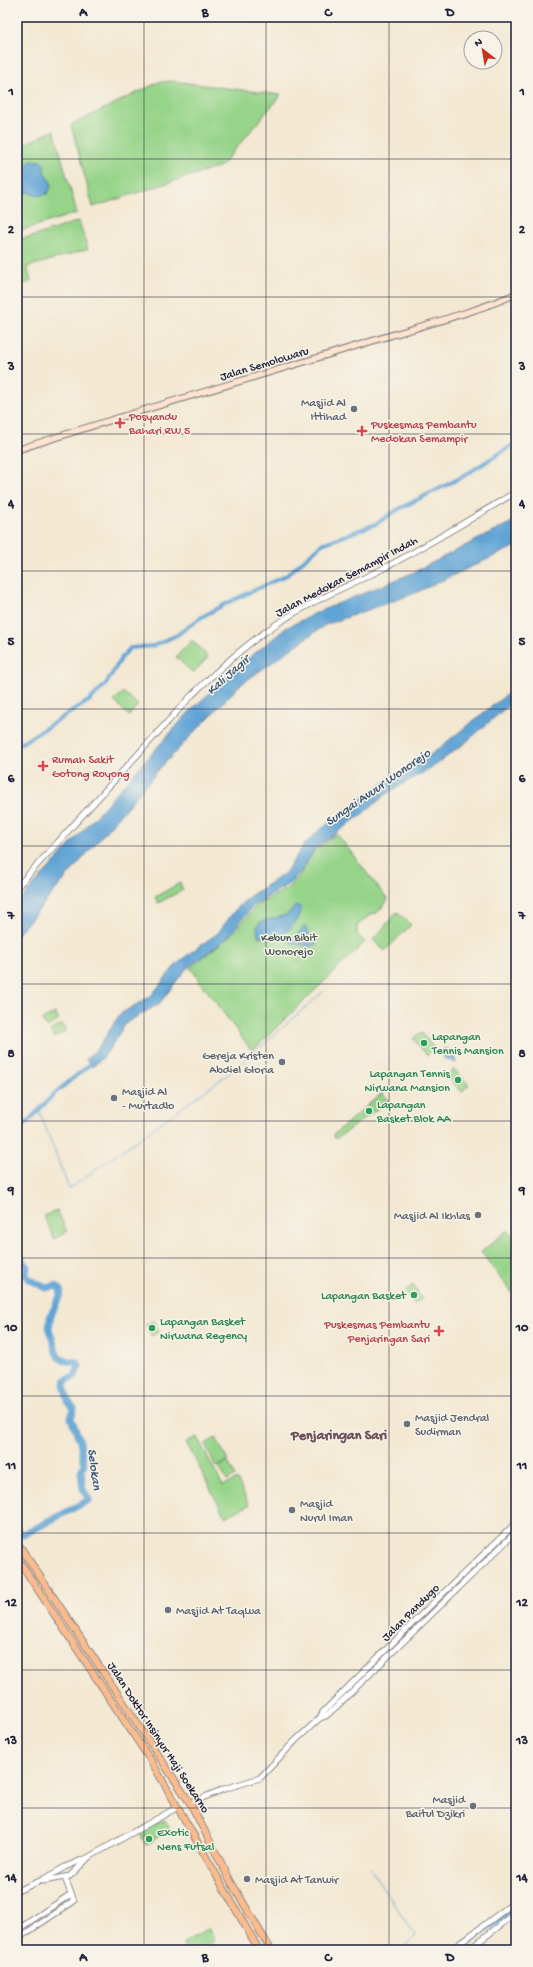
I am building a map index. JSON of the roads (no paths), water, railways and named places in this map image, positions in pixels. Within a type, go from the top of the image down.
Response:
[{"type":"main road","name":"Jalan Semolowaru","points":[[17,450],[136,412],[490,304],[516,294]]},
{"type":"main road","name":"Jalan Doktor Insinyur Haji Soekarno","points":[[17,1543],[190,1803],[238,1894],[272,1950]]},
{"type":"main road","name":"Jalan Doktor Insinyur Haji Soekarno","points":[[17,1558],[153,1764],[259,1950]]},
{"type":"main road","points":[[119,1712],[124,1711],[126,1706]]},
{"type":"main road","points":[[126,1724],[127,1719],[134,1718]]},
{"type":"main road","points":[[230,1899],[235,1899],[238,1894]]},
{"type":"main road","points":[[237,1913],[239,1908],[246,1907]]},
{"type":"street","name":"Jalan Medokan Semampir Indah","points":[[17,887],[192,695],[222,665],[246,645],[309,604],[357,583],[516,492]]},
{"type":"street","name":"Jalan Pandugo","points":[[190,1803],[224,1789],[260,1778],[431,1605],[516,1523]]},
{"type":"street","name":"Jalan Pandugo","points":[[320,1718],[326,1716],[336,1707],[516,1532]]},
{"type":"street","points":[[17,1891],[40,1881],[64,1867],[89,1857],[178,1807]]},
{"type":"street","points":[[40,1881],[65,1878],[74,1874],[89,1857]]},
{"type":"street","points":[[17,1939],[74,1901],[65,1878]]},
{"type":"street","points":[[17,1930],[71,1894]]},
{"type":"street","points":[[450,1950],[516,1900]]},
{"type":"street","points":[[468,1950],[516,1913],[510,1905]]},
{"type":"water","points":[[31,160],[41,161],[44,164],[45,174],[51,183],[51,186],[47,194],[38,196],[27,192],[23,194],[22,198],[17,203],[17,168],[26,167]]},
{"type":"water","name":"Kali Jagir","points":[[516,520],[516,546],[413,594],[325,625],[240,685],[161,767],[17,935],[17,904],[189,712],[234,670],[286,628],[320,611],[410,574]]},
{"type":"water","name":"Sungai Avuur Wonorejo","points":[[516,687],[516,699],[465,743],[433,767],[389,792],[361,815],[314,849],[302,870],[290,883],[253,906],[227,938],[186,969],[159,1004],[126,1023],[104,1057],[92,1067],[86,1059],[98,1048],[120,1014],[151,996],[174,967],[190,953],[218,933],[235,910],[250,896],[285,873],[303,846],[317,832],[390,778],[419,764]]},
{"type":"water","points":[[297,905],[301,908],[299,915],[296,921],[286,932],[272,938],[258,936],[257,926],[260,922],[286,915]]},
{"type":"water","points":[[305,925],[308,934],[313,935],[317,941],[316,945],[310,946],[290,943],[289,940],[298,934]]},
{"type":"water","points":[[444,1048],[453,1051],[456,1063],[444,1058],[442,1052]]},
{"type":"waterway","points":[[17,746],[90,700],[106,684],[122,657],[130,648],[153,646],[177,635],[200,618],[229,602],[287,575],[322,544],[376,524],[397,510],[462,477],[516,443]]},
{"type":"waterway","points":[[39,1110],[69,1189],[234,1070],[323,992]]},
{"type":"waterway","name":"Sungai Avuur Wonorejo","points":[[17,1133],[55,1093],[94,1061]]},
{"type":"waterway","name":"Selokan","points":[[17,1249],[22,1260],[27,1266],[26,1275],[29,1279],[46,1288],[56,1286],[61,1290],[60,1296],[50,1317],[49,1330],[58,1356],[70,1362],[77,1362],[79,1366],[75,1376],[66,1380],[64,1384],[68,1401],[74,1408],[71,1418],[80,1441],[84,1464],[81,1472],[83,1489],[89,1500],[23,1535],[17,1529]]},
{"type":"waterway","points":[[370,1868],[415,1935],[410,1942],[399,1950]]},
{"type":"waterway","points":[[458,1950],[508,1913]]},
{"type":"place","name":"Masjid Al Ittihad","points":[[354,409]]},
{"type":"place","name":"Posyandu Bahari RW 5","points":[[120,423]]},
{"type":"place","name":"Puskesmas Pembantu Medokan Semampir","points":[[362,431]]},
{"type":"place","name":"Rumah Sakit Gotong Royong","points":[[43,766]]},
{"type":"place","name":"Lapangan Tennis Mansion","points":[[424,1043]]},
{"type":"place","name":"Gereja Kristen Abdiel Gloria","points":[[282,1062]]},
{"type":"place","name":"Lapangan Tennis Nirwana Mansion","points":[[458,1080]]},
{"type":"place","name":"Masjid Al - Murtadlo","points":[[114,1098]]},
{"type":"place","name":"Lapangan Basket Blok AA","points":[[369,1111]]},
{"type":"place","name":"Masjid Al Ikhlas","points":[[478,1215]]},
{"type":"place","name":"Lapangan Basket","points":[[414,1295]]},
{"type":"place","name":"Lapangan Basket Nirwana Regency","points":[[152,1328]]},
{"type":"place","name":"Puskesmas Pembantu Penjaringan Sari","points":[[439,1331]]},
{"type":"place","name":"Masjid Jendral Sudirman","points":[[407,1424]]},
{"type":"place","name":"Masjid Nurul Iman","points":[[292,1510]]},
{"type":"place","name":"Masjid At Taqwa","points":[[168,1610]]},
{"type":"place","name":"Masjid Baitul Dzikri","points":[[473,1806]]},
{"type":"place","name":"Exotic Nens Futsal","points":[[149,1839]]},
{"type":"place","name":"Masjid At Tanwir","points":[[247,1879]]},
{"type":"district","name":"Penjaringan Sari","points":[[339,1434]]},
{"type":"park label","name":"Kebun Bibit Wonorejo","points":[[289,944]]}]
